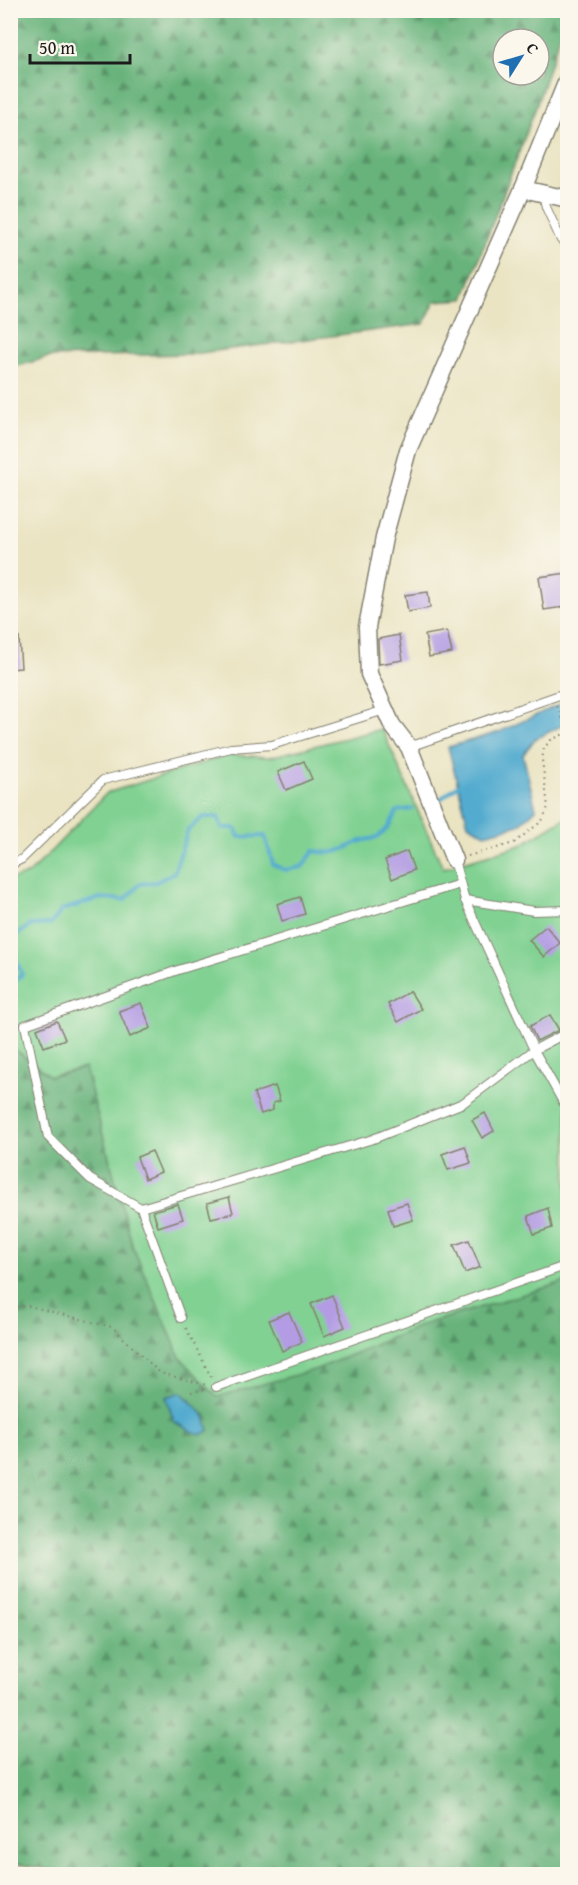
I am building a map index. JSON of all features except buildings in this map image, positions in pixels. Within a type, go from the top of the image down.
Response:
[{"type":"street","points":[[454,860],[409,747],[392,725],[369,674],[367,627],[384,538],[408,450],[523,189],[567,78]]},
{"type":"street","points":[[523,189],[567,199]]},
{"type":"lane","points":[[543,193],[546,207],[561,240],[567,240]]},
{"type":"lane","points":[[409,747],[567,692]]},
{"type":"lane","points":[[10,865],[22,860],[103,780],[231,748],[272,744],[385,710]]},
{"type":"lane","points":[[454,860],[465,900],[534,1050],[567,1112]]},
{"type":"lane","points":[[181,1318],[141,1208],[90,1179],[48,1137],[25,1025],[178,970],[460,884]]},
{"type":"lane","points":[[465,900],[534,911],[567,910]]},
{"type":"lane","points":[[141,1208],[373,1139],[463,1103],[534,1050],[567,1032]]},
{"type":"lane","points":[[216,1387],[567,1265]]},
{"type":"path","points":[[454,860],[514,843],[542,820],[548,807],[542,760],[544,748],[551,740],[567,732],[558,709]]},
{"type":"path","points":[[10,1307],[29,1306],[112,1327],[159,1373],[216,1387]]},
{"type":"path","points":[[181,1318],[216,1387]]},
{"type":"path","points":[[191,1392],[216,1387]]},
{"type":"green space","points":[[11,10],[568,11],[551,62],[551,27],[491,27],[491,87],[543,87],[464,299],[435,301],[424,324],[193,354],[49,357],[11,368]]},
{"type":"green space","points":[[382,729],[443,868],[521,845],[567,817],[567,1281],[422,1325],[317,1369],[217,1397],[180,1357],[133,1247],[85,1068],[50,1076],[11,1046],[10,880],[30,873],[107,793],[228,755],[270,757]]},
{"type":"green space","points":[[10,1046],[50,1076],[85,1068],[133,1247],[180,1357],[317,1369],[422,1325],[567,1281],[567,1874],[75,1874],[11,1863]]},
{"type":"water","points":[[567,701],[567,723],[535,739],[523,755],[536,809],[519,825],[485,834],[468,824],[448,747],[499,732]]},
{"type":"water","points":[[181,1392],[205,1416],[209,1431],[200,1435],[174,1422],[166,1397]]},
{"type":"waterway","points":[[438,801],[462,782]]},
{"type":"waterway","points":[[10,983],[22,974],[15,957],[12,938],[31,925],[51,924],[62,910],[101,898],[125,900],[140,884],[156,882],[174,873],[188,830],[203,817],[218,817],[222,828],[235,828],[239,837],[265,836],[273,864],[285,870],[302,867],[314,851],[328,853],[338,851],[377,837],[386,829],[397,811],[412,809]]}]
